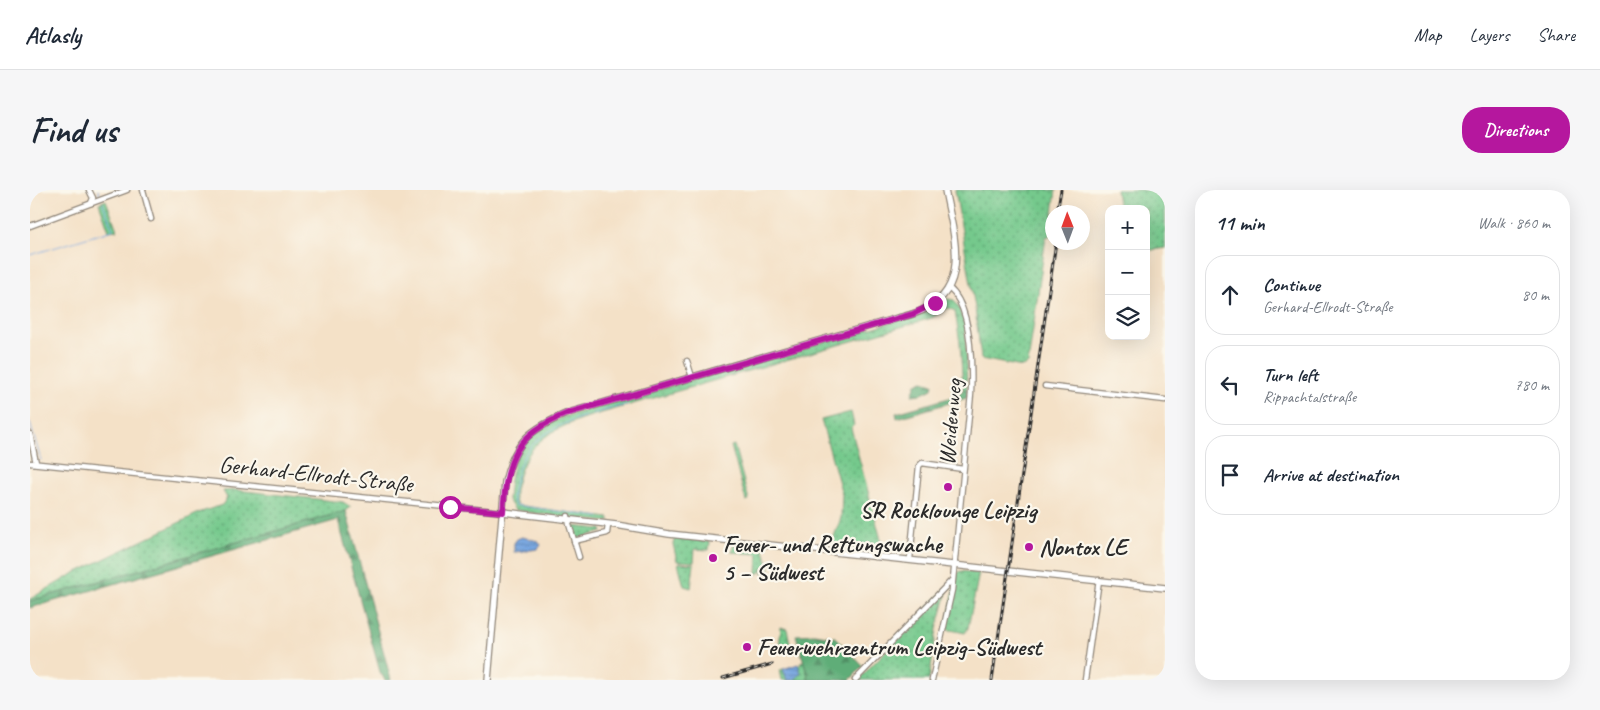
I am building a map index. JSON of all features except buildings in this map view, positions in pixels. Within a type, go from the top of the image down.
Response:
[{"type":"main road","points":[[488,680],[505,482],[515,452],[526,437],[538,427],[568,413],[913,314],[935,303],[949,288],[956,264],[945,190]]},
{"type":"main road","name":"Gerhard-Ellrodt-Straße","points":[[503,512],[568,518],[669,534],[1165,588]]},
{"type":"street","points":[[89,190],[92,198],[91,202]]},
{"type":"street","points":[[30,226],[127,190]]},
{"type":"street","points":[[143,190],[152,219]]},
{"type":"street","name":"Weidenweg","points":[[932,680],[952,590],[972,394],[972,368],[962,306],[949,288]]},
{"type":"street","points":[[687,361],[692,377]]},
{"type":"street","points":[[1044,386],[1165,400]]},
{"type":"street","points":[[30,434],[33,463]]},
{"type":"street","points":[[910,560],[922,462],[963,469]]},
{"type":"street","name":"Gerhard-Ellrodt-Straße","points":[[33,463],[503,512]]},
{"type":"street","points":[[568,518],[579,557]]},
{"type":"street","points":[[574,541],[607,533],[608,524]]},
{"type":"street","points":[[855,680],[952,580]]},
{"type":"street","points":[[1085,680],[1099,580]]},
{"type":"green space","points":[[955,190],[1056,190],[1054,205],[1045,205],[1045,244],[1028,364],[1022,367],[981,359],[975,308]]},
{"type":"green space","points":[[1116,190],[1165,190],[1165,248],[1150,250],[1150,205],[1118,205]]},
{"type":"green space","points":[[106,200],[117,230],[109,231],[99,203]]},
{"type":"green space","points":[[948,299],[954,300],[962,318],[965,314],[967,390],[963,389],[960,343],[955,311],[948,308],[932,318],[581,419],[558,429],[540,441],[526,458],[521,469],[515,491],[517,505],[609,518],[609,522],[515,510],[508,500],[512,470],[521,449],[537,433],[563,417],[927,312]]},
{"type":"green space","points":[[923,381],[933,384],[932,389],[922,394],[912,395],[916,384]]},
{"type":"green space","points":[[963,389],[967,390],[967,398],[897,418],[896,413],[956,396]]},
{"type":"green space","points":[[851,412],[854,425],[851,428],[884,551],[833,546],[833,539],[841,518],[842,494],[821,420]]},
{"type":"green space","points":[[734,445],[749,500],[746,501],[731,446]]},
{"type":"green space","points":[[236,490],[343,502],[351,507],[346,511],[30,601],[30,599],[73,574],[201,512],[222,505],[227,498],[223,491]]},
{"type":"green space","points":[[346,511],[391,680],[385,680],[380,672],[338,520],[30,608],[30,601]]},
{"type":"green space","points":[[571,526],[602,529],[602,532],[575,539]]},
{"type":"green space","points":[[675,538],[710,542],[709,550],[695,549],[694,562],[677,561],[673,544]]},
{"type":"green space","points":[[735,544],[763,547],[770,570],[768,573],[763,573],[762,568],[761,572],[757,574],[758,554],[732,552]]},
{"type":"green space","points":[[678,563],[694,564],[691,588],[684,586]]},
{"type":"green space","points":[[960,571],[979,573],[968,628],[965,633],[946,629],[957,574]]},
{"type":"green space","points":[[949,585],[937,629],[929,680],[858,680]]},
{"type":"green space","points":[[781,627],[787,629],[790,643],[787,648],[779,647]]},
{"type":"green space","points":[[814,634],[835,637],[863,666],[850,680],[809,680],[796,635]]},
{"type":"green space","points":[[804,661],[809,680],[782,680],[780,670],[801,664],[800,662]]},
{"type":"water","points":[[522,537],[538,541],[541,545],[538,549],[514,552],[514,543]]},
{"type":"water","points":[[798,664],[801,673],[794,680],[787,680],[783,669]]},
{"type":"waterway","points":[[98,190],[100,197]]},
{"type":"waterway","points":[[30,255],[113,230],[103,203]]},
{"type":"waterway","points":[[600,517],[515,505],[513,495],[514,484],[522,460],[532,446],[544,435],[576,419],[628,404]]},
{"type":"waterway","points":[[30,423],[41,460]]},
{"type":"railway","points":[[1058,205],[1061,190]]},
{"type":"railway","points":[[992,680],[1055,250]]},
{"type":"railway","points":[[723,678],[772,664]]},
{"type":"place","name":"SR Rocklounge Leipzig","points":[[948,487]]},
{"type":"place","name":"Nontox LE","points":[[1029,547]]},
{"type":"place","name":"Feuer- und Rettungswache 5 – Südwest","points":[[713,558]]},
{"type":"place","name":"Feuerwehrzentrum Leipzig-Südwest","points":[[747,647]]},
{"type":"route","points":[[450,507],[503,512],[505,482],[515,452],[526,437],[550,420],[568,413],[913,314],[935,303]]}]
